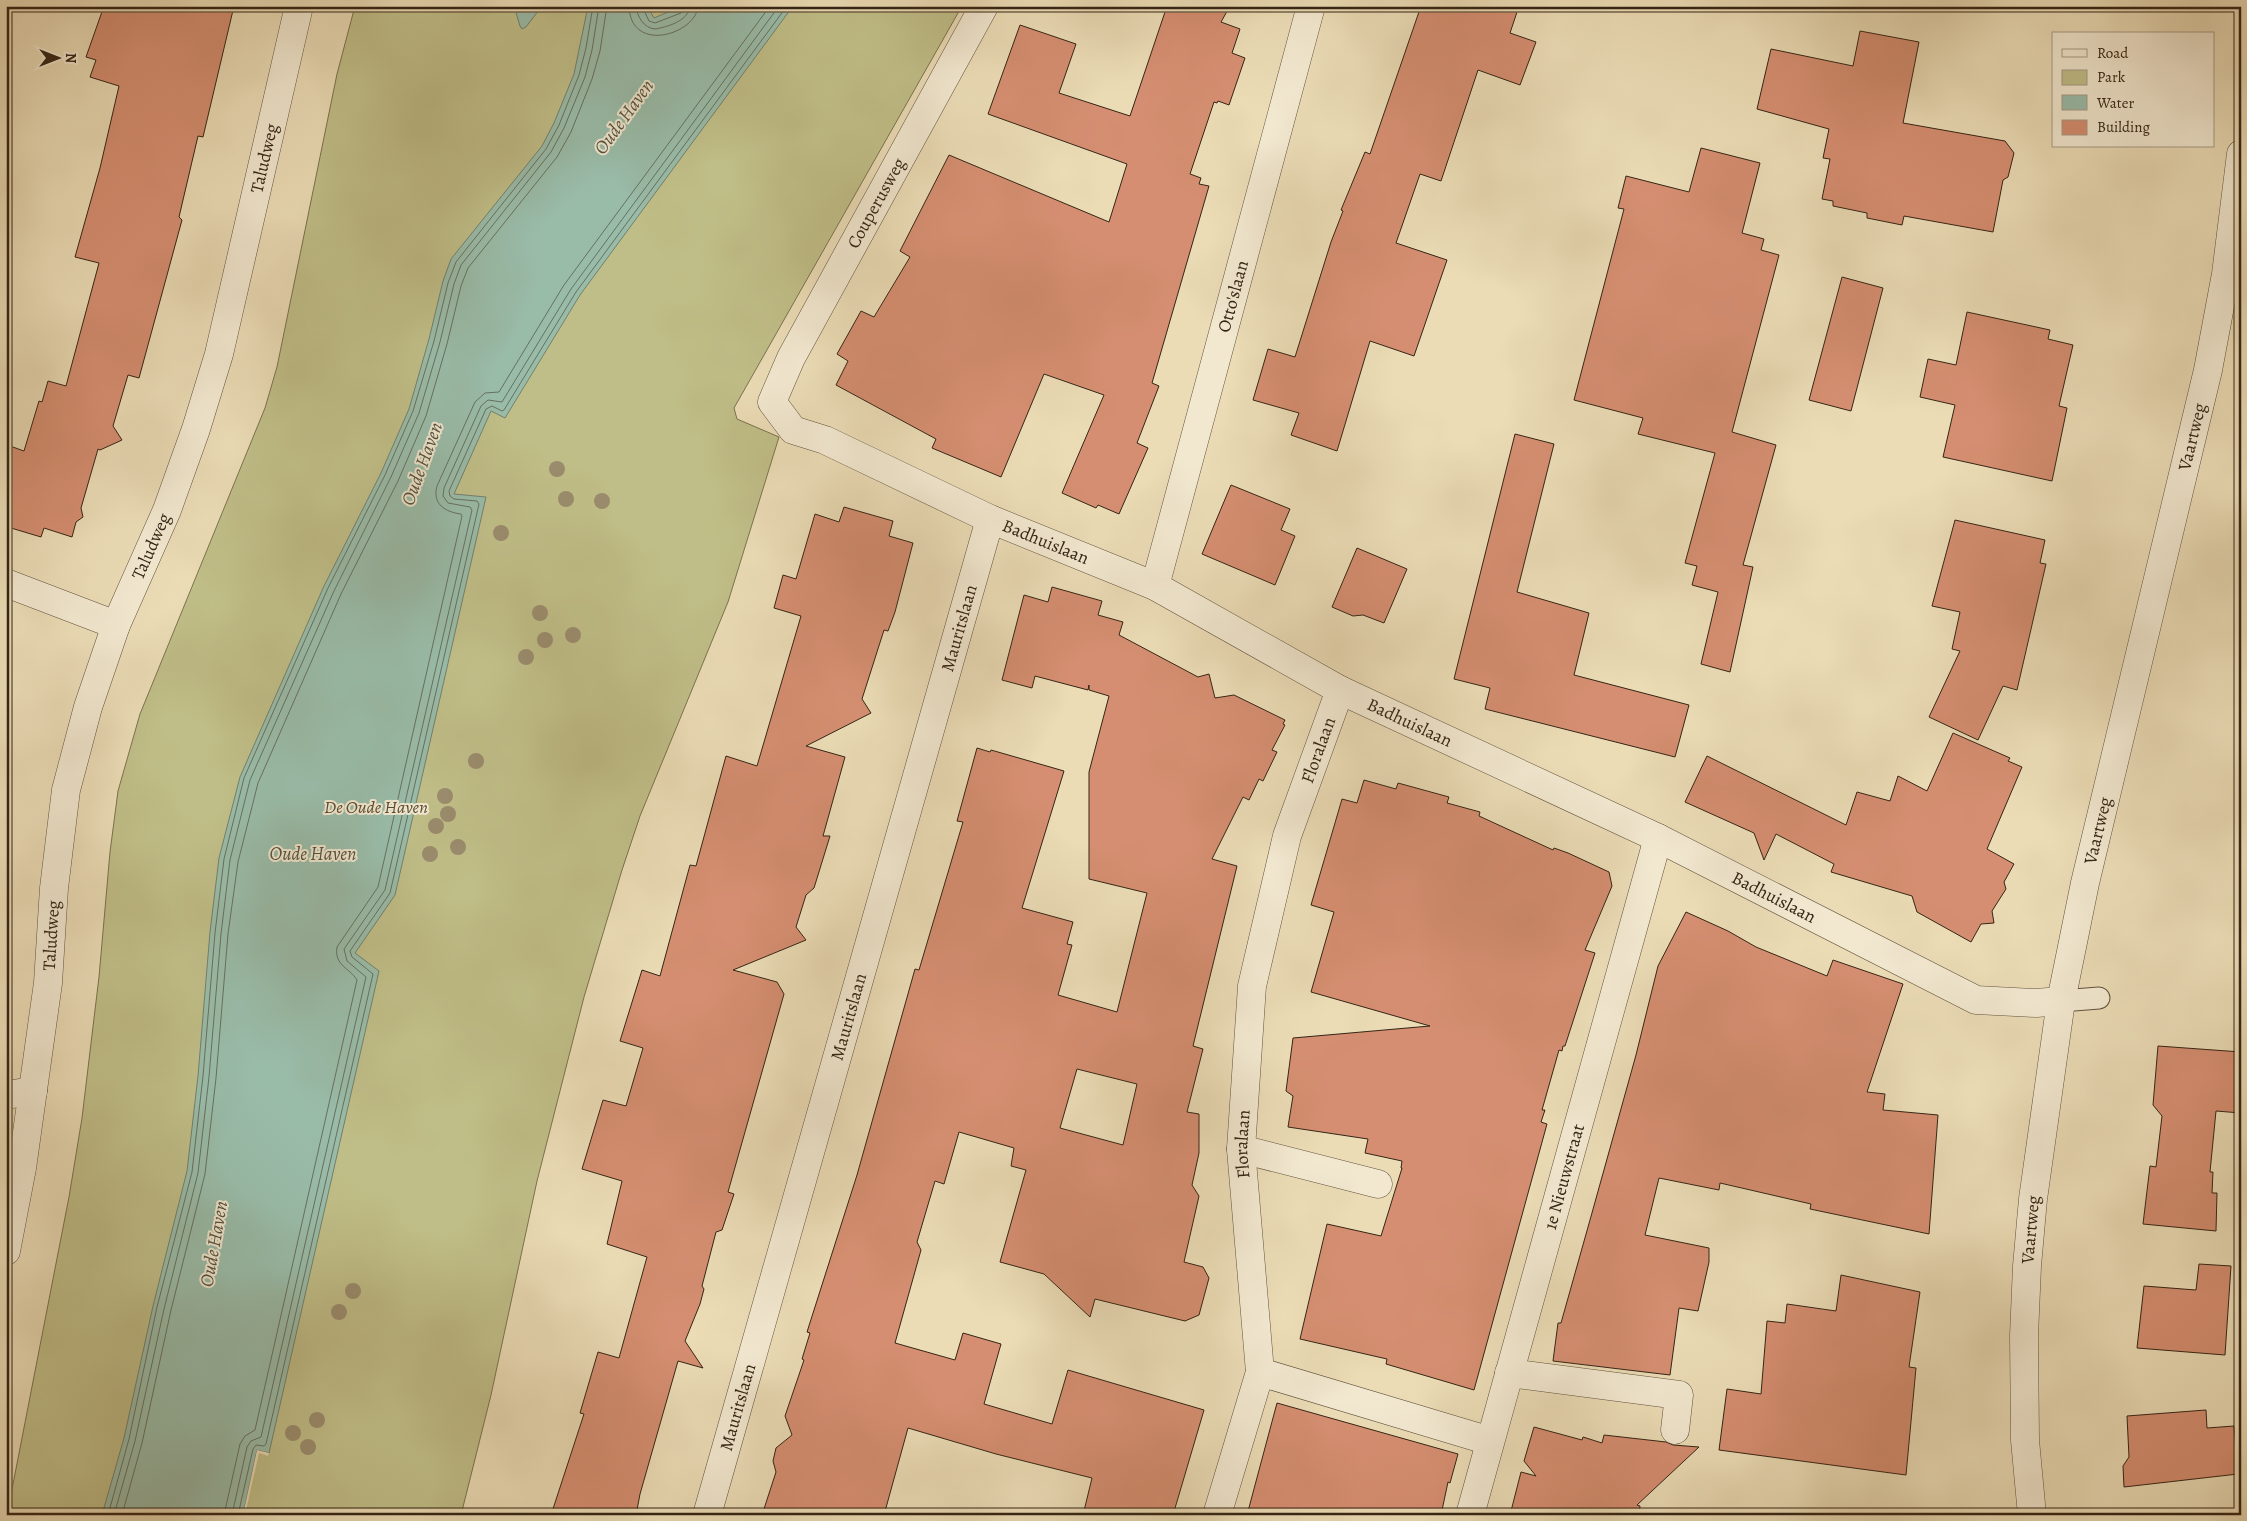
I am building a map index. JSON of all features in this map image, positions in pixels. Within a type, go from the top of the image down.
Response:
[{"type":"street","name":"Taludweg","points":[[8,1234],[22,1168],[48,983],[54,888],[66,790],[88,707],[116,625],[167,510],[196,429],[219,354],[300,6]]},
{"type":"street","name":"Couperusweg","points":[[772,402],[791,358],[984,6]]},
{"type":"street","name":"Otto'slaan","points":[[1155,586],[1311,6]]},
{"type":"street","name":"Vaartweg","points":[[2032,1515],[2025,1440],[2024,1336],[2027,1266],[2033,1199],[2062,1001],[2085,883],[2208,370],[2233,275],[2241,154]]},
{"type":"street","name":"Badhuislaan","points":[[772,402],[793,430],[825,440],[990,519],[1155,586],[1340,690],[1658,838],[1976,1000],[2036,1003],[2062,1001]]},
{"type":"street","name":"Mauritslaan","points":[[707,1515],[990,519]]},
{"type":"street","points":[[6,583],[116,625]]},
{"type":"street","name":"Floralaan","points":[[1260,1372],[1241,1149],[1252,986],[1287,836],[1340,690]]},
{"type":"street","name":"1e Nieuwstraat","points":[[1470,1515],[1658,838]]},
{"type":"street","points":[[6,1095],[33,1091]]},
{"type":"street","points":[[1241,1149],[1378,1184]]},
{"type":"street","points":[[1217,1515],[1260,1372],[1490,1441]]},
{"type":"street","points":[[1509,1373],[1679,1395],[1675,1430]]},
{"type":"lane","points":[[2062,1001],[2099,998]]},
{"type":"green space","name":"De Oude Haven","points":[[355,6],[962,6],[734,408],[737,419],[779,437],[728,602],[640,816],[584,997],[537,1181],[491,1395],[461,1515],[7,1515],[69,1197],[82,1118],[118,791],[140,714],[265,408],[277,367],[337,74]]},
{"type":"water","points":[[514,6],[542,6],[526,27],[522,29]]},
{"type":"water","name":"Oude Haven","points":[[588,6],[647,6],[654,18],[682,6],[793,6],[580,295],[505,418],[491,411],[454,494],[486,497],[395,895],[355,953],[379,971],[269,1453],[257,1450],[243,1515],[102,1515],[124,1438],[153,1306],[187,1171],[219,858],[240,777],[324,586],[381,473],[409,409],[443,281],[451,259],[542,146],[554,123],[574,74]]},
{"type":"pier","points":[[257,1450],[269,1453],[268,1456],[259,1453],[245,1515],[243,1515]]},
{"type":"building","points":[[104,6],[234,6],[203,137],[198,136],[179,217],[182,220],[139,378],[128,375],[113,426],[122,440],[100,450],[98,449],[81,508],[83,517],[76,522],[72,537],[44,528],[41,537],[11,528],[10,446],[24,451],[39,401],[42,402],[48,381],[66,386],[99,263],[75,257],[100,168],[119,86],[90,77],[96,60],[86,57]]},
{"type":"building","points":[[1167,6],[1230,6],[1221,22],[1240,29],[1232,53],[1245,58],[1229,105],[1218,101],[1217,103],[1214,102],[1190,174],[1201,178],[1199,184],[1209,186],[1152,383],[1159,386],[1137,443],[1148,448],[1119,514],[1098,505],[1096,508],[1062,493],[1104,395],[1044,374],[1001,477],[932,448],[936,439],[836,385],[848,361],[837,354],[861,311],[874,317],[910,257],[900,251],[949,155],[1109,222],[1127,164],[988,114],[1020,25],[1076,44],[1059,93],[1130,116]]},
{"type":"building","points":[[1421,6],[1519,6],[1510,33],[1536,42],[1520,85],[1478,70],[1441,181],[1420,174],[1396,243],[1447,260],[1414,356],[1370,341],[1337,451],[1291,435],[1299,413],[1253,400],[1268,349],[1295,357],[1331,242],[1343,211],[1341,210],[1365,152],[1370,154]]},
{"type":"building","points":[[1860,31],[1919,42],[1903,123],[2005,141],[2014,153],[2008,177],[2003,180],[1993,232],[1904,216],[1902,225],[1867,218],[1867,213],[1833,206],[1833,201],[1822,199],[1830,159],[1823,158],[1829,129],[1757,109],[1771,49],[1853,66]]},
{"type":"building","points":[[1701,148],[1760,163],[1742,233],[1764,239],[1761,250],[1779,255],[1732,432],[1776,445],[1743,565],[1753,567],[1730,672],[1701,664],[1718,592],[1692,585],[1697,566],[1685,563],[1715,453],[1638,434],[1643,418],[1574,400],[1624,209],[1618,208],[1626,176],[1689,192]]},
{"type":"building","points":[[1842,277],[1883,288],[1851,411],[1809,400]]},
{"type":"building","points":[[1967,312],[2050,330],[2048,339],[2073,345],[2059,406],[2067,408],[2052,481],[1943,457],[1955,405],[1920,397],[1928,359],[1956,365]]},
{"type":"building","points":[[1515,434],[1554,444],[1517,592],[1589,613],[1574,675],[1689,705],[1675,757],[1485,709],[1490,688],[1454,679]]},
{"type":"building","points":[[1231,485],[1290,509],[1281,530],[1295,536],[1275,585],[1202,554]]},
{"type":"building","points":[[844,507],[893,521],[889,536],[913,543],[895,612],[888,631],[884,630],[862,699],[871,713],[806,746],[845,757],[823,836],[830,836],[814,888],[806,895],[796,927],[806,940],[733,970],[777,982],[784,994],[728,1192],[734,1194],[722,1230],[716,1232],[702,1286],[704,1289],[700,1304],[685,1341],[703,1368],[678,1361],[640,1494],[636,1515],[551,1515],[584,1414],[580,1413],[598,1352],[619,1358],[647,1257],[607,1244],[622,1181],[582,1169],[603,1100],[626,1106],[643,1048],[620,1041],[642,970],[660,976],[690,865],[696,866],[726,756],[757,766],[801,616],[774,608],[783,575],[796,579],[815,514],[839,522]]},
{"type":"building","points":[[1955,520],[2045,540],[2040,563],[2046,564],[2017,690],[2003,686],[1978,740],[1929,717],[1960,651],[1952,649],[1960,612],[1932,606]]},
{"type":"building","points":[[1357,548],[1407,569],[1384,623],[1363,615],[1353,616],[1332,607]]},
{"type":"building","points":[[1052,587],[1102,601],[1098,615],[1123,622],[1119,635],[1198,677],[1209,674],[1215,698],[1234,695],[1285,720],[1283,724],[1285,725],[1272,750],[1277,752],[1263,781],[1259,779],[1249,800],[1243,797],[1212,859],[1237,866],[1193,1046],[1203,1049],[1187,1112],[1199,1114],[1199,1153],[1192,1185],[1199,1196],[1184,1262],[1203,1267],[1209,1278],[1199,1315],[1185,1321],[1095,1299],[1090,1317],[1044,1274],[1000,1262],[1026,1170],[1011,1166],[1014,1148],[959,1132],[944,1184],[935,1181],[917,1242],[921,1250],[895,1343],[955,1360],[963,1333],[1001,1344],[984,1404],[1052,1424],[1068,1370],[1204,1410],[1173,1515],[1083,1515],[1092,1478],[996,1454],[908,1428],[884,1515],[762,1515],[776,1472],[773,1461],[776,1448],[792,1435],[785,1416],[804,1360],[802,1359],[810,1333],[807,1332],[857,1175],[915,969],[919,970],[963,822],[957,821],[977,748],[990,752],[991,750],[1064,771],[1022,908],[1073,922],[1067,944],[1072,945],[1058,995],[1117,1012],[1147,893],[1089,879],[1089,772],[1109,696],[1089,690],[1089,685],[1088,690],[1035,676],[1032,688],[1002,680],[1024,595],[1048,602]],"holes":[[[1077,1069],[1137,1084],[1123,1145],[1060,1128]]]},
{"type":"building","points":[[1953,733],[2010,758],[2008,761],[2022,767],[1987,849],[2014,864],[2004,882],[2006,889],[1992,911],[1994,923],[1981,924],[1971,942],[1917,912],[1912,896],[1831,872],[1834,864],[1776,834],[1764,860],[1754,833],[1685,802],[1707,756],[1846,825],[1857,792],[1890,801],[1898,776],[1927,791]]},
{"type":"building","points":[[1364,780],[1396,789],[1398,783],[1449,797],[1447,803],[1480,812],[1479,816],[1553,850],[1554,848],[1568,853],[1609,872],[1612,886],[1585,950],[1595,953],[1565,1046],[1563,1046],[1562,1051],[1559,1050],[1542,1110],[1545,1110],[1541,1122],[1547,1124],[1474,1390],[1386,1364],[1387,1359],[1300,1339],[1327,1224],[1381,1236],[1402,1168],[1402,1161],[1365,1153],[1368,1139],[1288,1127],[1293,1096],[1286,1091],[1293,1038],[1430,1026],[1311,992],[1334,912],[1311,905],[1342,799],[1357,803]]},
{"type":"building","points":[[1686,912],[1728,931],[1756,947],[1827,976],[1833,960],[1903,984],[1867,1092],[1885,1094],[1883,1110],[1938,1115],[1929,1234],[1810,1209],[1811,1204],[1720,1183],[1719,1190],[1659,1178],[1645,1235],[1709,1248],[1709,1262],[1698,1311],[1679,1308],[1670,1375],[1553,1361],[1558,1323],[1561,1323],[1590,1220],[1636,1055],[1658,966]]},
{"type":"building","points":[[2158,1046],[2241,1052],[2241,1113],[2216,1111],[2210,1172],[2213,1172],[2212,1193],[2217,1193],[2216,1231],[2143,1224],[2150,1166],[2156,1167],[2162,1116],[2153,1105]]},
{"type":"building","points":[[2199,1264],[2231,1266],[2225,1355],[2137,1348],[2144,1286],[2196,1290]]},
{"type":"building","points":[[1841,1275],[1920,1292],[1909,1367],[1916,1368],[1906,1475],[1719,1450],[1727,1389],[1761,1394],[1767,1321],[1785,1323],[1787,1304],[1836,1311]]},
{"type":"building","points":[[1277,1403],[1458,1454],[1450,1483],[1448,1482],[1441,1515],[1247,1515]]},
{"type":"building","points":[[2206,1410],[2207,1428],[2234,1426],[2238,1474],[2124,1487],[2123,1466],[2129,1457],[2127,1416]]},
{"type":"building","points":[[1534,1427],[1582,1440],[1583,1437],[1602,1443],[1604,1435],[1699,1447],[1637,1505],[1640,1506],[1639,1515],[1510,1515],[1521,1472],[1536,1476],[1524,1461]]}]
